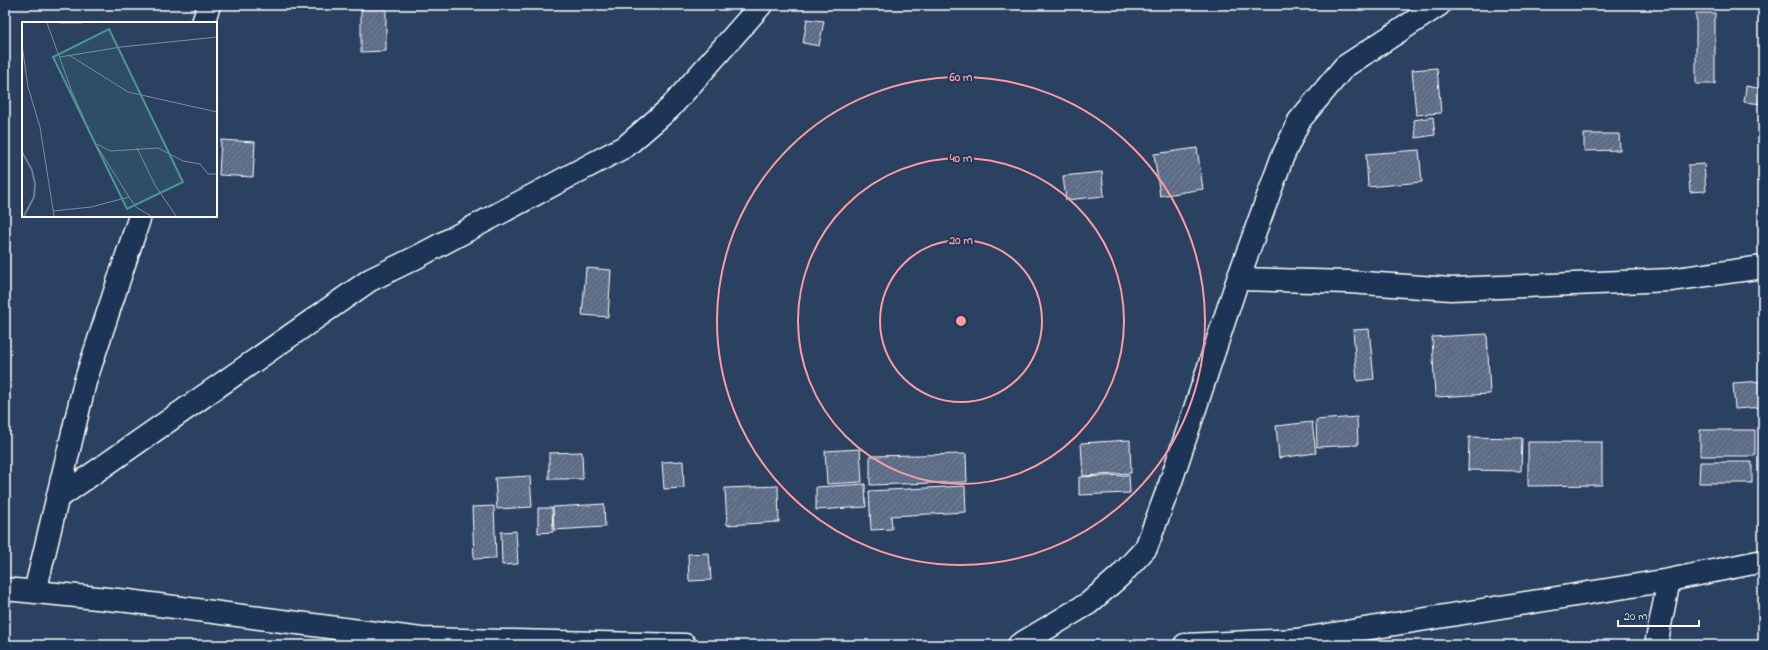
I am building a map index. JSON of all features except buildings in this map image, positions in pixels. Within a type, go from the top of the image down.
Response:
[{"type":"street","points":[[203,22],[209,5]]},
{"type":"street","points":[[58,498],[370,280],[417,257],[626,146],[670,108],[761,5]]},
{"type":"street","points":[[1019,645],[1089,604],[1120,576],[1146,548],[1170,484],[1238,279],[1282,158],[1300,121],[1344,67],[1439,5]]},
{"type":"street","points":[[35,592],[85,382],[140,217]]},
{"type":"street","points":[[1238,279],[1349,282],[1451,289],[1670,280],[1763,267]]},
{"type":"street","points":[[1185,645],[1296,640],[1669,580],[1763,561]]},
{"type":"street","points":[[1656,645],[1669,580]]},
{"type":"street","points":[[5,589],[136,602],[421,639],[685,645]]}]
